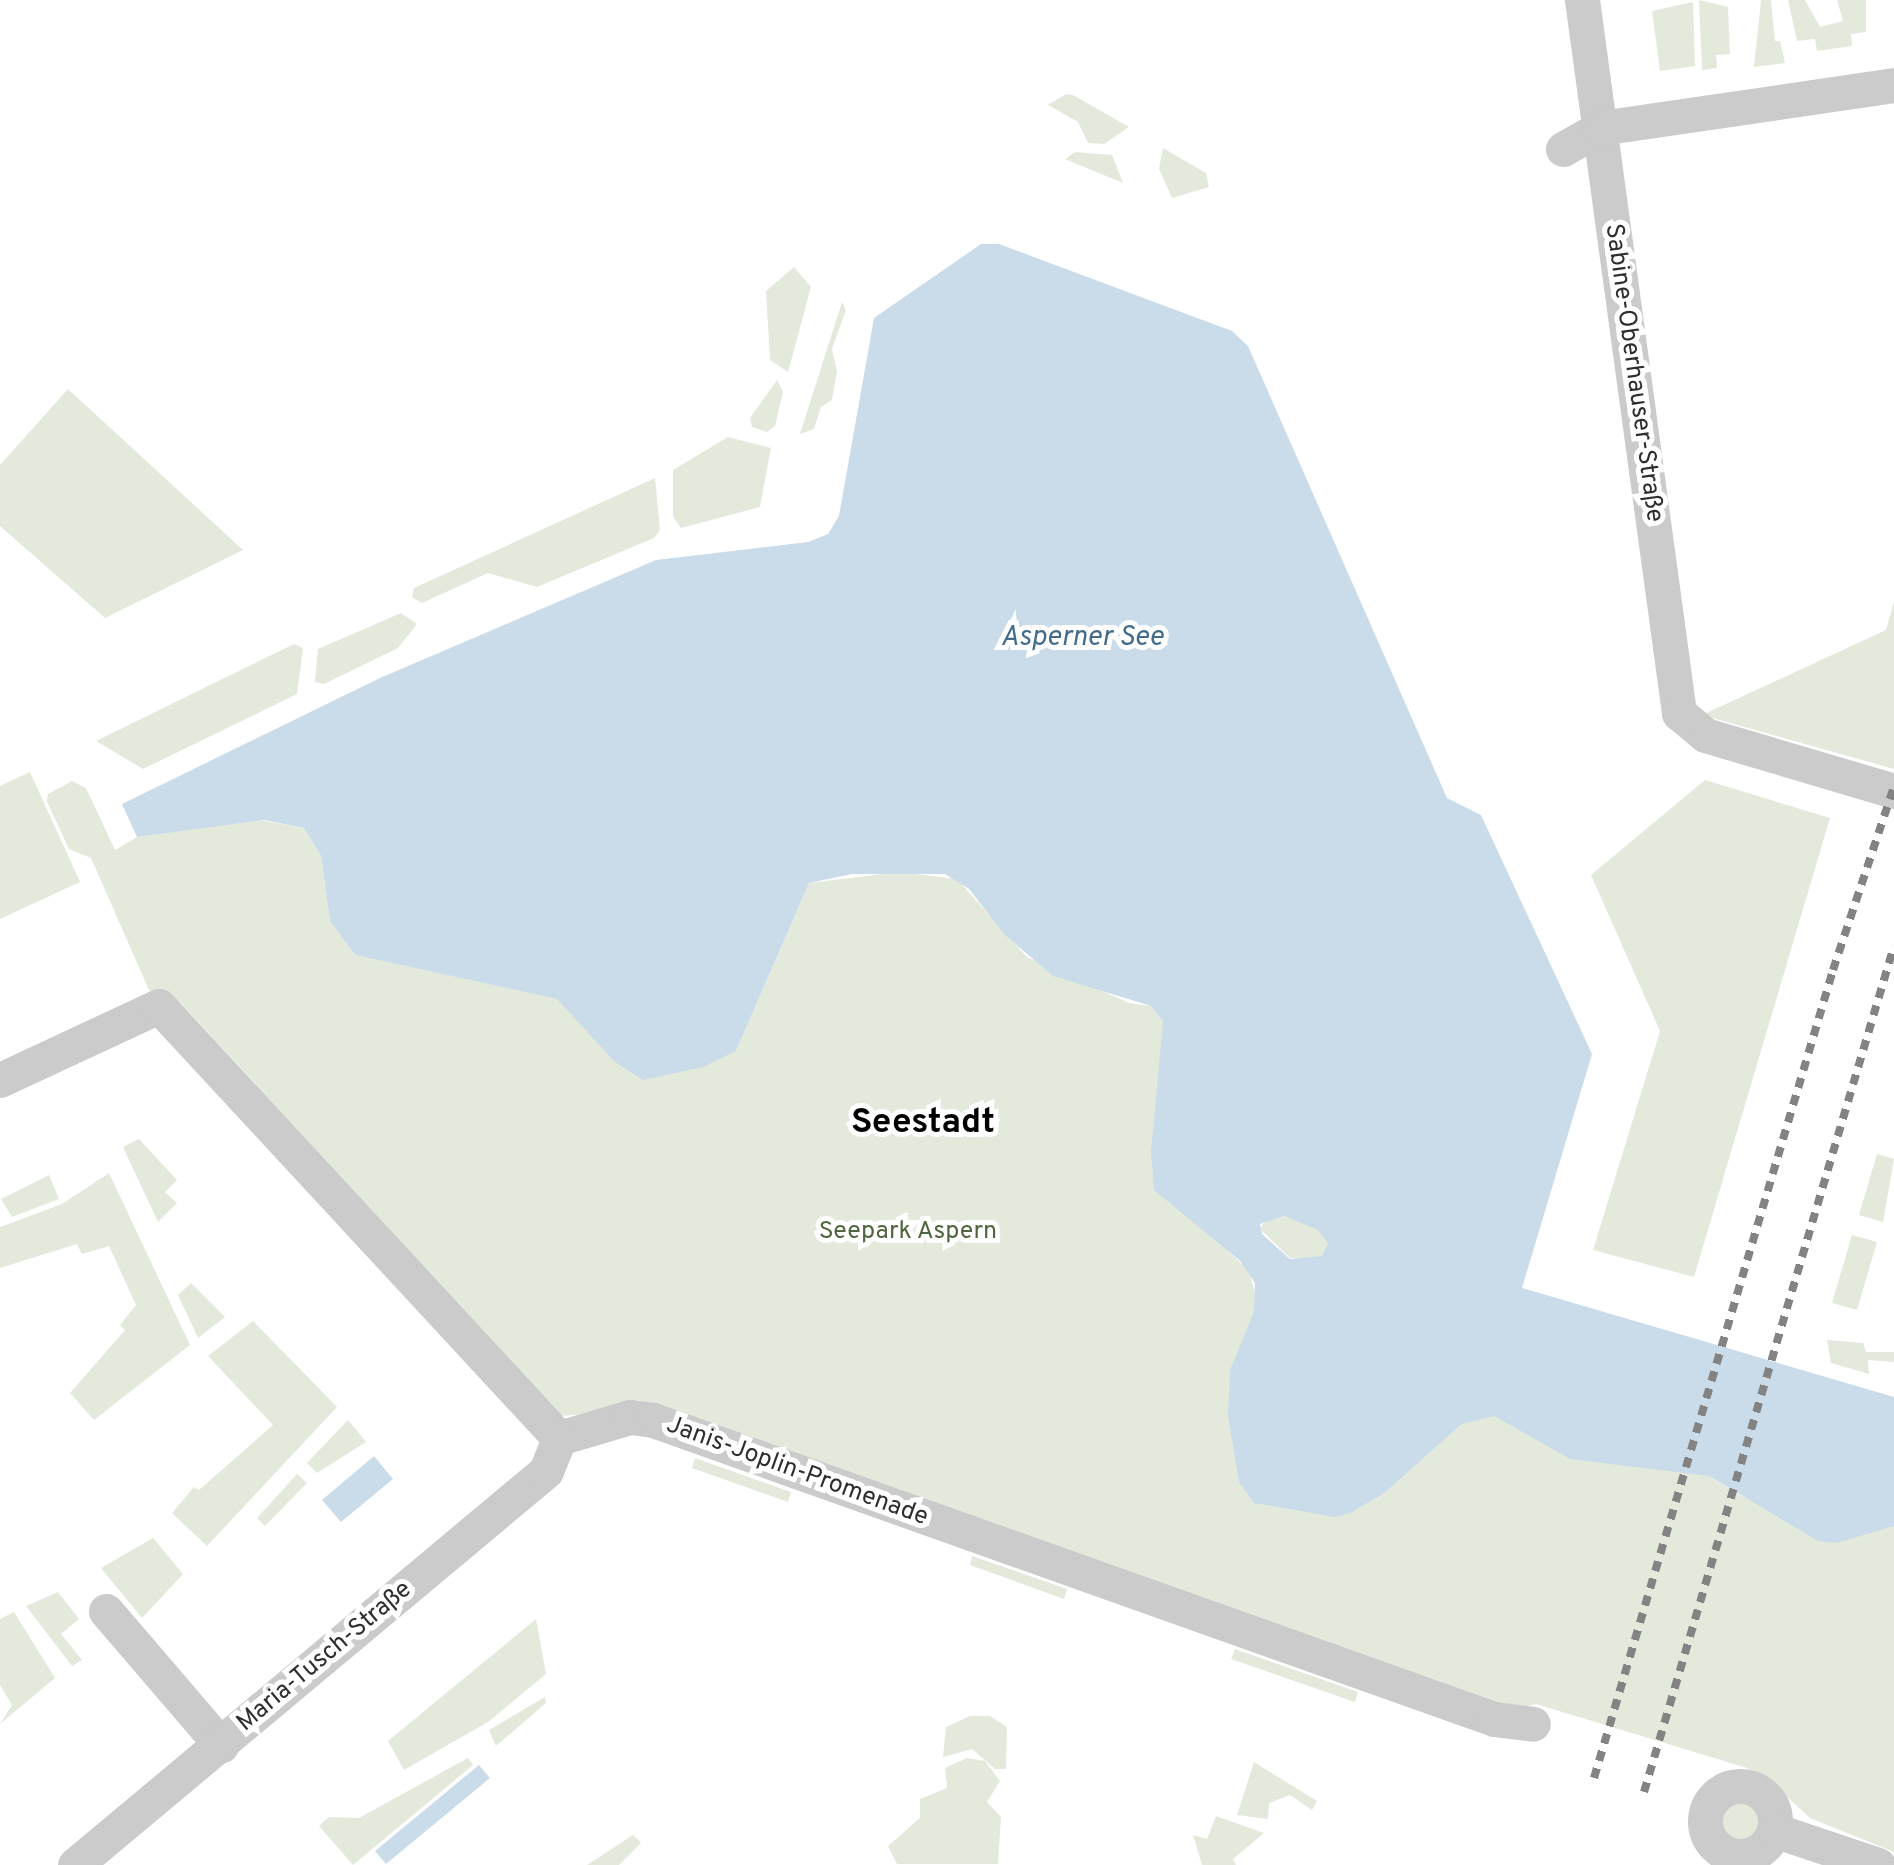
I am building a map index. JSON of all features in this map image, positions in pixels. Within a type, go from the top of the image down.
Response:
[{"type":"street","name":"Sabine-Oberhauser-Straße","points":[[1582,0],[1679,712],[1705,736],[1894,791]]},
{"type":"street","points":[[1563,149],[1600,128],[1894,85]]},
{"type":"street","points":[[0,1080],[159,1006],[559,1438]]},
{"type":"street","name":"Janis-Joplin-Promenade","points":[[559,1438],[630,1417],[653,1420],[1480,1714],[1533,1724]]},
{"type":"street","name":"Maria-Tusch-Straße","points":[[74,1865],[546,1470],[559,1438]]},
{"type":"street","points":[[106,1611],[220,1745]]},
{"type":"street","points":[[1774,1830],[1878,1865]]},
{"type":"green space","points":[[1699,0],[1728,7],[1730,54],[1716,55],[1717,68],[1702,70]]},
{"type":"green space","points":[[1761,0],[1771,0],[1775,41],[1780,41],[1785,63],[1754,67]]},
{"type":"green space","points":[[1788,0],[1805,0],[1820,27],[1843,21],[1837,0],[1866,0],[1866,32],[1851,34],[1852,46],[1817,51],[1815,39],[1797,41]]},
{"type":"green space","points":[[1693,2],[1695,66],[1660,71],[1652,11]]},
{"type":"green space","points":[[1066,94],[1129,127],[1104,144],[1088,143],[1078,122],[1048,105]]},
{"type":"green space","points":[[1163,148],[1206,173],[1209,187],[1172,198],[1159,169]]},
{"type":"green space","points":[[1075,152],[1112,155],[1123,183],[1065,159]]},
{"type":"green space","points":[[794,267],[811,287],[788,372],[770,360],[766,291]]},
{"type":"green space","points":[[842,302],[846,310],[832,349],[837,371],[832,400],[821,407],[814,429],[800,434]]},
{"type":"green space","points":[[777,380],[783,392],[775,426],[767,432],[752,427],[750,418]]},
{"type":"green space","points":[[68,389],[243,550],[105,618],[0,526],[0,465]]},
{"type":"green space","points":[[728,437],[771,448],[760,507],[681,528],[673,517],[673,470]]},
{"type":"green space","points":[[655,478],[660,530],[654,538],[537,587],[488,573],[422,603],[412,597],[414,588]]},
{"type":"green space","points":[[1894,601],[1894,769],[1702,715],[1886,630]]},
{"type":"green space","points":[[401,613],[417,624],[398,648],[324,684],[315,682],[318,649]]},
{"type":"green space","points":[[294,644],[303,648],[297,694],[143,769],[96,741]]},
{"type":"green space","points":[[30,772],[80,882],[0,919],[0,786]]},
{"type":"green space","points":[[1705,780],[1830,818],[1694,1277],[1593,1250],[1660,1031],[1591,875]]},
{"type":"green space","name":"Seepark Aspern","points":[[72,781],[86,788],[115,850],[137,837],[219,825],[231,815],[304,828],[321,856],[330,921],[355,955],[545,996],[550,988],[736,1051],[809,883],[899,872],[957,879],[1027,957],[1129,1003],[1151,1006],[1163,1021],[1164,1051],[1228,1251],[1249,1271],[1257,1300],[1419,1462],[1462,1424],[1506,1410],[1573,1459],[1678,1468],[1709,1476],[1745,1498],[1894,1516],[1894,1852],[1810,1818],[1767,1778],[1747,1768],[1536,1704],[1507,1711],[648,1408],[561,1416],[180,1002],[149,990],[91,858],[69,849],[47,802],[48,794]]},
{"type":"green space","points":[[139,1139],[177,1180],[165,1192],[177,1203],[158,1222],[123,1147]]},
{"type":"green space","points":[[1877,1154],[1894,1159],[1883,1222],[1859,1215]]},
{"type":"green space","points":[[109,1173],[190,1345],[94,1420],[70,1393],[125,1330],[120,1325],[136,1305],[109,1246],[82,1254],[77,1244],[0,1268],[0,1227],[62,1204]]},
{"type":"green space","points":[[49,1175],[59,1199],[12,1217],[1,1199]]},
{"type":"green space","points":[[1299,1217],[1345,1248],[1318,1258],[1290,1258],[1260,1229],[1265,1221]]},
{"type":"green space","points":[[1852,1235],[1877,1242],[1857,1310],[1832,1303]]},
{"type":"green space","points":[[191,1283],[225,1317],[198,1338],[178,1295]]},
{"type":"green space","points":[[253,1321],[337,1407],[207,1546],[172,1513],[194,1487],[199,1490],[273,1425],[208,1356]]},
{"type":"green space","points":[[1827,1340],[1863,1343],[1866,1352],[1894,1352],[1894,1362],[1868,1360],[1869,1374],[1831,1363]]},
{"type":"green space","points":[[348,1420],[366,1442],[317,1473],[307,1463]]},
{"type":"green space","points":[[695,1458],[791,1492],[788,1502],[692,1468]]},
{"type":"green space","points":[[297,1474],[307,1483],[265,1526],[257,1518]]},
{"type":"green space","points":[[153,1538],[183,1574],[142,1618],[101,1568]]},
{"type":"green space","points":[[972,1556],[1067,1589],[1064,1599],[970,1565]]},
{"type":"green space","points":[[58,1592],[79,1619],[61,1634],[82,1660],[72,1666],[26,1606]]},
{"type":"green space","points":[[14,1612],[55,1678],[0,1724],[12,1705],[0,1685],[0,1619]]},
{"type":"green space","points":[[536,1619],[546,1674],[488,1722],[404,1770],[388,1741]]},
{"type":"green space","points":[[1235,1649],[1358,1692],[1355,1702],[1231,1659]]},
{"type":"green space","points":[[545,1697],[546,1703],[496,1746],[489,1730]]},
{"type":"green space","points":[[970,1716],[990,1716],[1007,1727],[1006,1769],[995,1769],[972,1749],[943,1757],[946,1727]]},
{"type":"green space","points":[[468,1758],[473,1765],[353,1865],[319,1826],[329,1817],[359,1818]]},
{"type":"green space","points":[[967,1758],[985,1761],[1000,1781],[987,1802],[1001,1817],[998,1864],[897,1864],[888,1846],[920,1818],[920,1799],[947,1788],[945,1768]]},
{"type":"green space","points":[[1254,1762],[1317,1801],[1312,1810],[1290,1795],[1269,1803],[1268,1819],[1237,1815]]},
{"type":"green space","points":[[1741,1802],[1756,1808],[1762,1823],[1756,1838],[1741,1844],[1726,1838],[1720,1823],[1726,1808]]},
{"type":"green space","points":[[1216,1816],[1264,1833],[1233,1859],[1236,1865],[1202,1865],[1193,1835],[1207,1839]]},
{"type":"green space","points":[[633,1835],[641,1843],[619,1865],[587,1865]]},
{"type":"water","name":"Asperner See","points":[[981,244],[999,244],[1232,331],[1248,346],[1447,798],[1481,815],[1592,1054],[1522,1288],[1894,1397],[1894,1526],[1837,1543],[1818,1541],[1709,1476],[1570,1459],[1494,1416],[1462,1424],[1383,1494],[1350,1513],[1335,1517],[1254,1503],[1239,1482],[1228,1416],[1230,1370],[1254,1312],[1255,1283],[1240,1261],[1154,1190],[1151,1152],[1163,1021],[1151,1006],[1053,976],[1005,935],[969,889],[945,874],[852,874],[809,883],[736,1051],[703,1067],[643,1080],[615,1062],[557,999],[355,955],[330,921],[321,856],[304,828],[264,820],[137,837],[122,804],[380,678],[656,560],[808,542],[828,534],[839,516],[874,318]],"holes":[[[1285,1216],[1318,1230],[1328,1243],[1322,1256],[1290,1259],[1262,1234],[1260,1224]]]},
{"type":"water","points":[[374,1456],[393,1479],[341,1522],[322,1500]]},
{"type":"water","points":[[479,1765],[490,1778],[386,1864],[375,1851]]},
{"type":"railway","points":[[1594,1778],[1833,970],[1894,787]]},
{"type":"railway","points":[[1644,1792],[1894,946]]},
{"type":"district","name":"Seestadt","points":[[923,1123]]}]
